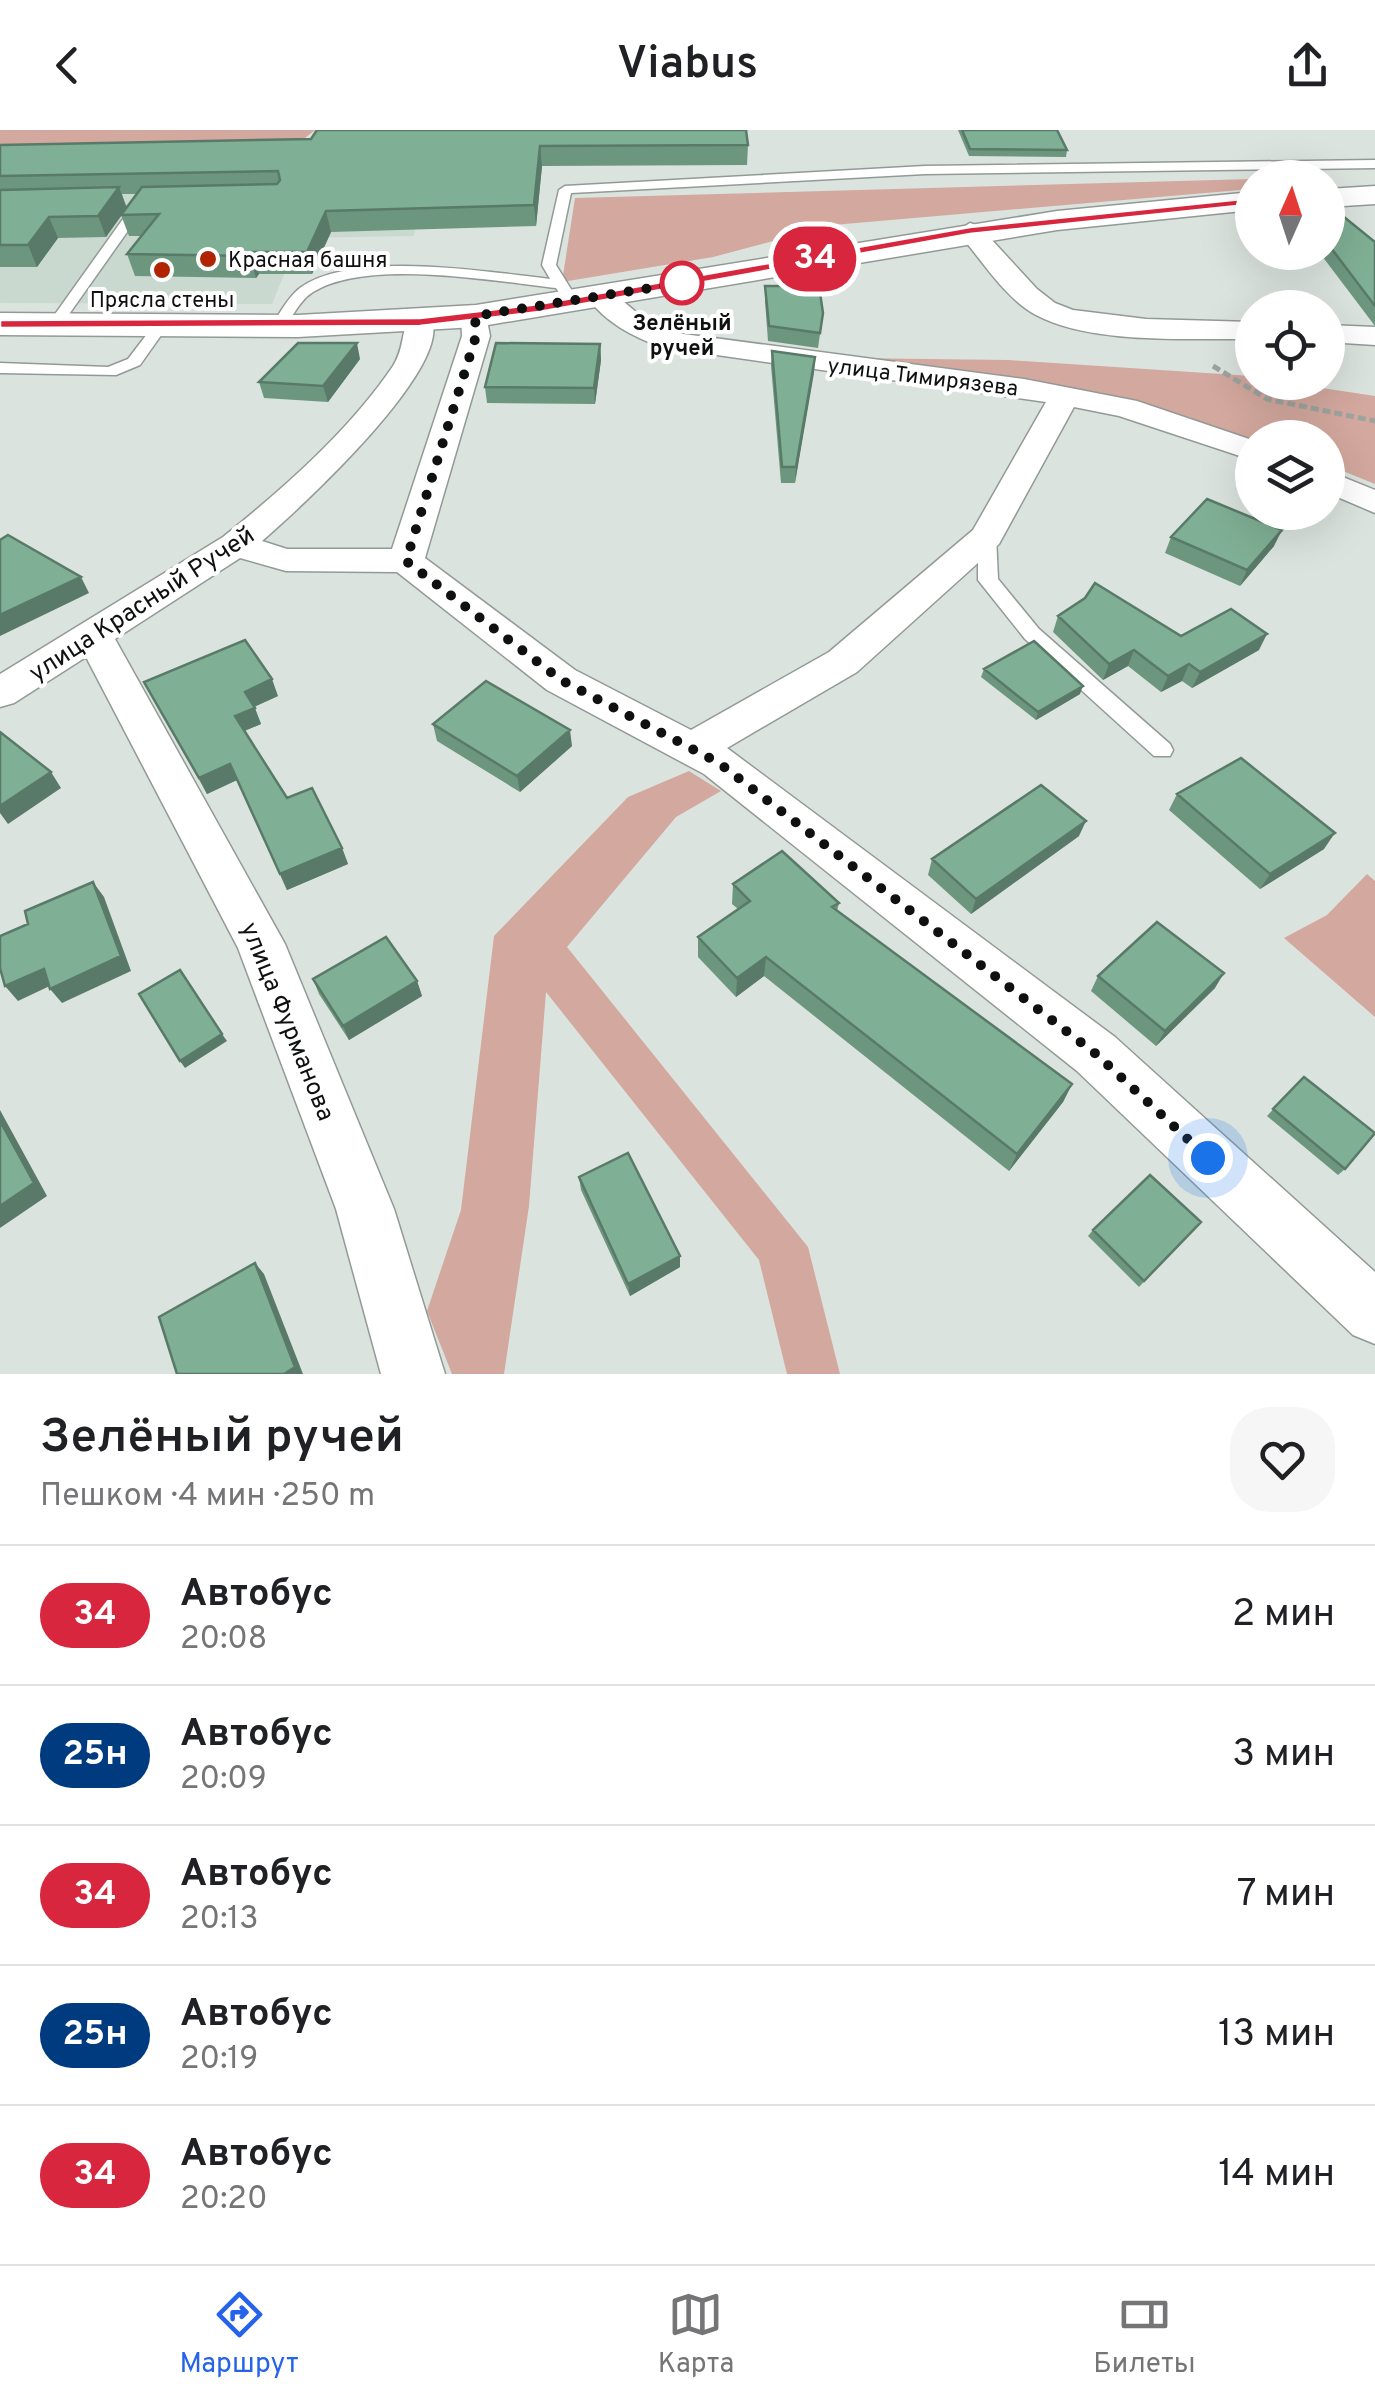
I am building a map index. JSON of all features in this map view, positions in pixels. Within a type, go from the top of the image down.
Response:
[{"type":"main road","points":[[1345,197],[1375,195]]},
{"type":"main road","points":[[0,324],[420,322],[475,316],[578,294],[970,231],[1235,203]]},
{"type":"street","points":[[970,231],[1044,308],[1068,317],[1235,330]]},
{"type":"street","name":"улица Тимирязева","points":[[578,294],[636,328],[671,341],[1066,396],[1126,408],[1235,444]]},
{"type":"street","points":[[406,561],[476,336],[475,316]]},
{"type":"street","name":"улица Красный Ручей","points":[[0,693],[236,545],[264,523],[392,389],[420,343],[420,322]]},
{"type":"street","points":[[1345,335],[1375,336]]},
{"type":"street","points":[[692,749],[844,662],[987,536],[1066,396]]},
{"type":"street","points":[[1345,489],[1375,503]]},
{"type":"street","points":[[236,545],[286,560],[406,561],[561,680],[719,763],[1096,1054],[1375,1313]]},
{"type":"street","name":"улица Фурманова","points":[[93,634],[261,944],[365,1209],[413,1374]]},
{"type":"lane","points":[[578,294],[550,265],[565,190],[925,170],[1375,164]]},
{"type":"lane","points":[[125,201],[162,200]]},
{"type":"lane","points":[[55,324],[143,201]]},
{"type":"lane","points":[[279,325],[309,288],[348,274],[450,272],[578,294]]},
{"type":"lane","points":[[0,368],[110,372],[134,362],[162,324]]},
{"type":"lane","points":[[987,536],[988,580],[1032,634],[1162,750]]},
{"type":"path","points":[[1148,326],[1266,399],[1375,421]]},
{"type":"shaded area","points":[[0,130],[315,130],[286,153],[0,160]]},
{"type":"shaded area","points":[[0,160],[422,189],[414,236],[299,238],[272,304],[0,303]]},
{"type":"shaded area","points":[[1235,179],[1235,190],[833,225],[713,257],[562,282],[575,198]]},
{"type":"shaded area","points":[[845,358],[1008,360],[1235,375],[1235,400],[1345,400],[1345,391],[1375,396],[1375,484],[1345,472],[1345,420],[1235,420],[1235,434],[1135,402]]},
{"type":"shaded area","points":[[689,771],[721,791],[676,817],[567,947],[808,1247],[840,1374],[787,1374],[759,1260],[546,992],[529,1206],[504,1374],[452,1374],[427,1311],[461,1210],[494,936],[628,797]]},
{"type":"shaded area","points":[[1367,874],[1375,881],[1375,1017],[1284,938],[1327,915]]},
{"type":"building","points":[[317,130],[746,130],[748,145],[540,146],[534,205],[326,211],[307,252],[252,252],[250,256],[127,254],[159,214],[121,215],[142,187],[277,184],[278,171],[0,176],[0,145],[311,139]]},
{"type":"building","points":[[962,130],[1057,130],[1067,150],[970,149]]},
{"type":"building","points":[[119,187],[98,216],[49,217],[28,245],[0,245],[0,190]]},
{"type":"building","points":[[1345,218],[1375,242],[1375,306],[1345,266]]},
{"type":"building","points":[[765,286],[819,286],[823,313],[820,333],[769,326]]},
{"type":"building","points":[[298,343],[357,343],[323,386],[259,382]]},
{"type":"building","points":[[496,343],[600,344],[594,388],[485,387]]},
{"type":"building","points":[[772,351],[815,357],[796,467],[782,467]]},
{"type":"building","points":[[1207,499],[1235,511],[1235,530],[1282,530],[1247,570],[1171,537]]},
{"type":"building","points":[[8,535],[81,577],[0,615],[0,540]]},
{"type":"building","points":[[1095,583],[1181,636],[1231,609],[1267,634],[1200,672],[1189,664],[1168,676],[1134,650],[1109,664],[1058,616],[1085,598]]},
{"type":"building","points":[[245,640],[272,679],[245,692],[255,708],[235,716],[287,798],[312,788],[342,848],[280,874],[230,764],[199,778],[144,682]]},
{"type":"building","points":[[1034,641],[1083,686],[1038,712],[984,669]]},
{"type":"building","points":[[486,681],[570,730],[517,776],[433,724]]},
{"type":"building","points":[[0,732],[51,772],[0,806]]},
{"type":"building","points":[[1241,758],[1335,833],[1270,874],[1177,794]]},
{"type":"building","points":[[1041,785],[1086,821],[976,899],[932,859]]},
{"type":"building","points":[[782,851],[839,903],[832,907],[1072,1084],[1017,1154],[766,957],[737,978],[698,937],[750,901],[733,884]]},
{"type":"building","points":[[93,882],[121,956],[50,989],[44,969],[5,986],[0,968],[0,936],[28,924],[25,911]]},
{"type":"building","points":[[1157,922],[1224,973],[1165,1031],[1098,976]]},
{"type":"building","points":[[386,937],[417,981],[343,1026],[313,979]]},
{"type":"building","points":[[180,970],[222,1034],[180,1061],[139,994]]},
{"type":"building","points":[[1304,1077],[1375,1133],[1345,1169],[1273,1109]]},
{"type":"building","points":[[0,1121],[34,1183],[0,1206]]},
{"type":"building","points":[[628,1153],[680,1256],[628,1284],[579,1177]]},
{"type":"building","points":[[1150,1175],[1201,1222],[1144,1281],[1093,1230]]},
{"type":"building","points":[[255,1263],[295,1367],[284,1374],[177,1374],[159,1317]]},
{"type":"bus line","name":"34","points":[[0,324],[420,322],[539,308],[970,231],[1235,203]]},
{"type":"place","name":"Красная башня","points":[[208,259]]},
{"type":"place","name":"Прясла стены","points":[[162,270]]},
{"type":"place","name":"Зелёный ручей","points":[[682,283]]},
{"type":"route","points":[[682,283],[475,316],[476,336],[406,561],[561,680],[719,763],[1096,1054],[1208,1158]]}]
